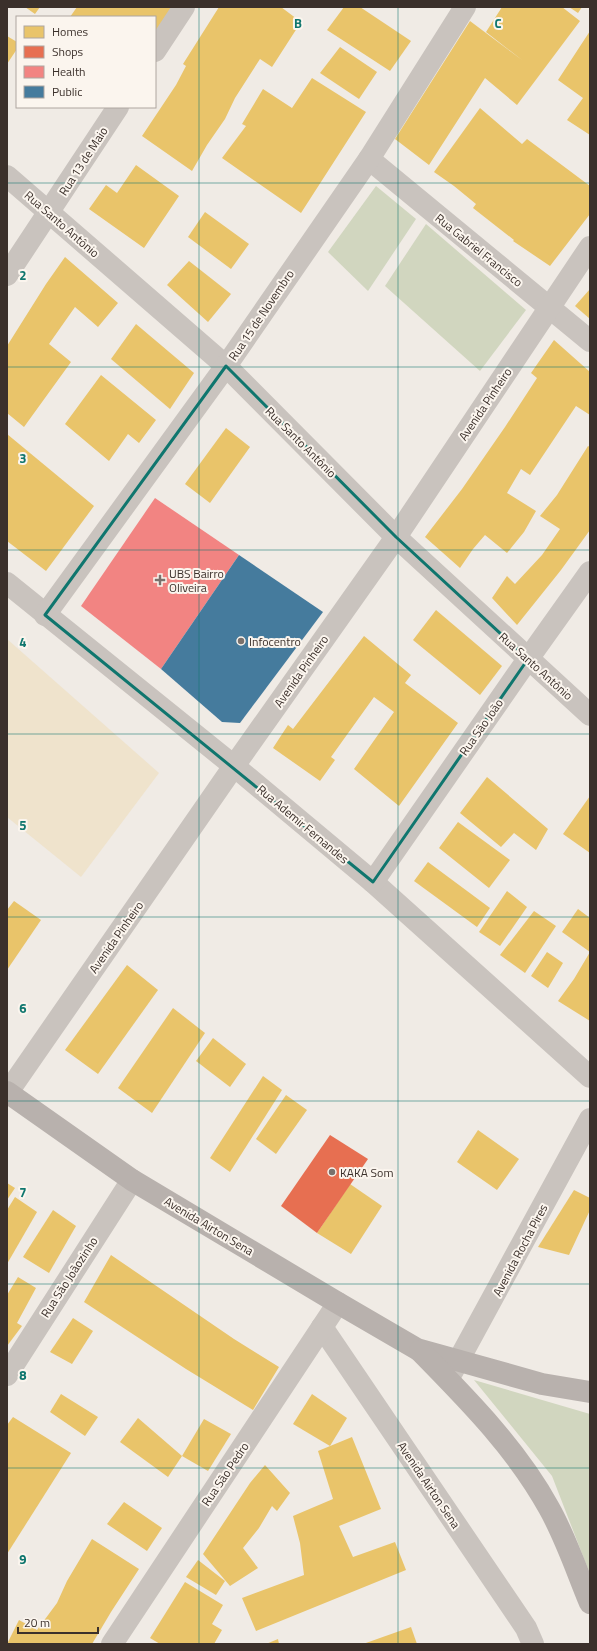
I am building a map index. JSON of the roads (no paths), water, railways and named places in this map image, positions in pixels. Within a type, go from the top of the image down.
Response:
[{"type":"main road","name":"Avenida Airton Sena","points":[[7,1092],[132,1180],[453,1371],[590,1392]]},
{"type":"main road","points":[[453,1371],[531,1477],[550,1509],[590,1603]]},
{"type":"street","points":[[156,49],[184,7]]},
{"type":"street","name":"Rua 15 de Novembro","points":[[45,615],[226,366],[368,159],[465,7]]},
{"type":"street","name":"Rua 13 de Maio","points":[[7,275],[117,108]]},
{"type":"street","name":"Rua Gabriel Francisco","points":[[368,159],[590,341]]},
{"type":"street","name":"Rua Santo Antônio","points":[[7,176],[226,366],[396,537],[590,715]]},
{"type":"street","name":"Avenida Pinheiro","points":[[7,1092],[234,766],[396,537],[590,247]]},
{"type":"street","name":"Rua São João","points":[[373,882],[590,572]]},
{"type":"street","name":"Rua Ademir Fernandes","points":[[7,583],[234,766],[373,882],[590,1077]]},
{"type":"street","name":"Avenida Rocha Pires","points":[[453,1371],[590,1119]]},
{"type":"street","name":"Rua São Joãozinho","points":[[7,1375],[132,1180]]},
{"type":"street","name":"Rua São Pedro","points":[[112,1644],[338,1303]]},
{"type":"street","name":"Avenida Airton Sena","points":[[322,1327],[526,1628],[533,1644]]},
{"type":"place","name":"UBS Bairro Oliveira","points":[[160,580]]},
{"type":"place","name":"Infocentro","points":[[241,641]]},
{"type":"place","name":"KAKA Som","points":[[332,1172]]}]
